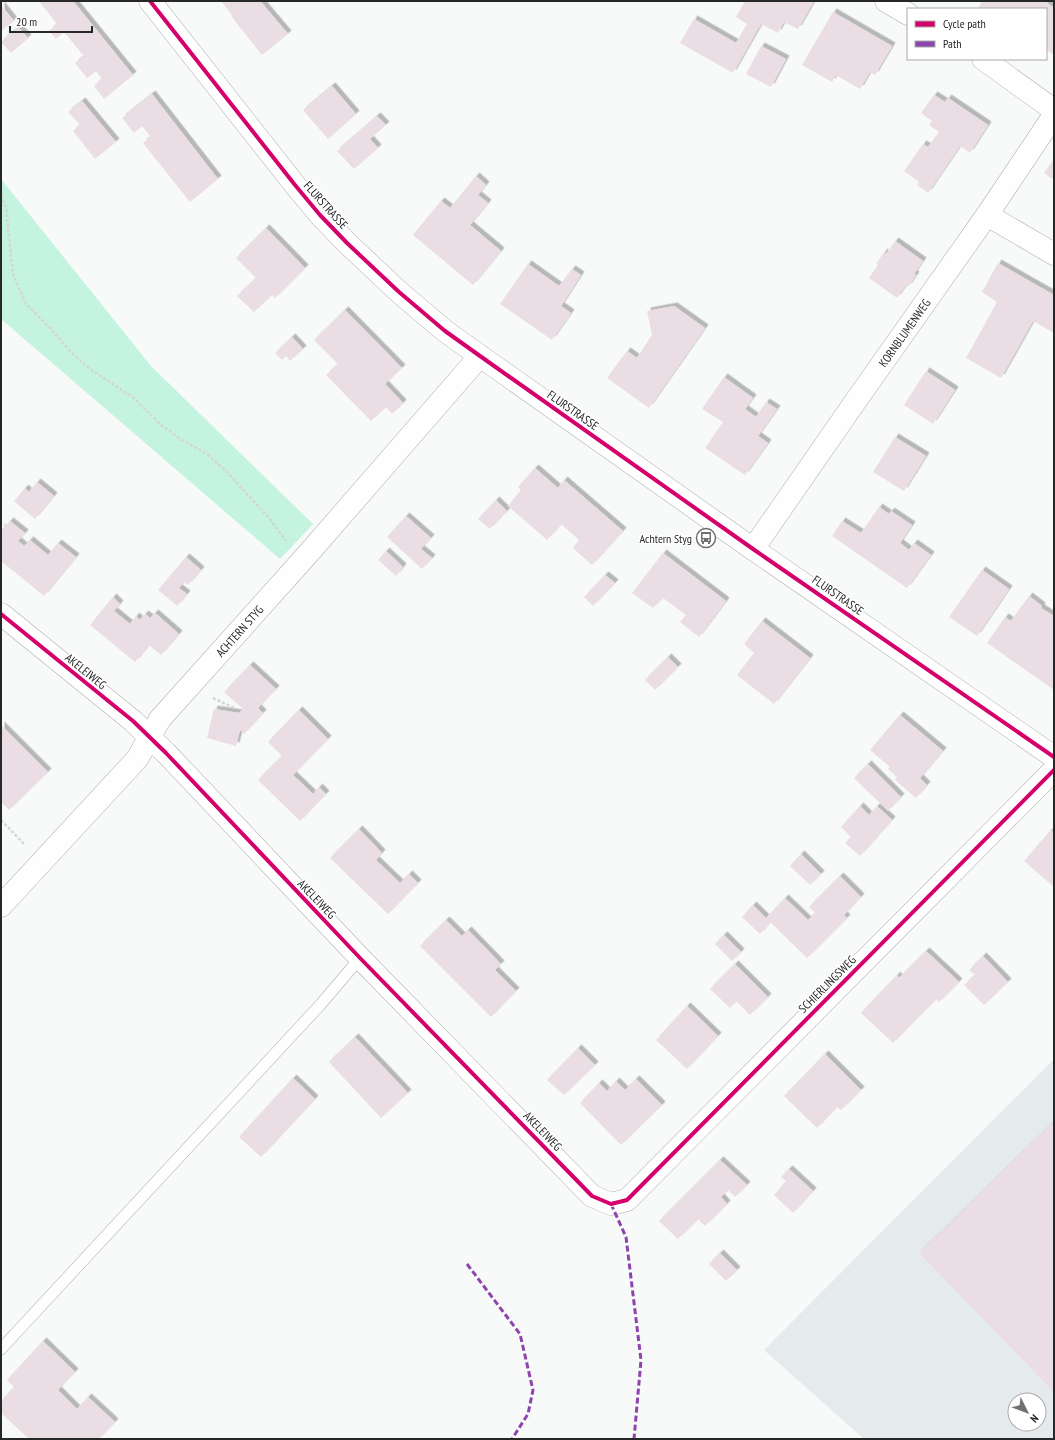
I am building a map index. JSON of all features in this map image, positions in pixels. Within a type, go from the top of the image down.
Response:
[{"type":"street","name":"FLURSTRASSE","points":[[150,1],[295,185],[360,256],[399,292],[446,331],[480,356],[754,549],[1054,757]]},
{"type":"street","points":[[886,1],[907,13]]},
{"type":"street","points":[[984,60],[1054,110]]},
{"type":"street","name":"KORNBLUMENWEG","points":[[754,549],[855,402],[987,215],[1054,115]]},
{"type":"street","points":[[987,215],[1054,254]]},
{"type":"street","name":"ACHTERN STYG","points":[[1,906],[137,759],[160,719],[312,549],[480,356]]},
{"type":"street","name":"AKELEIWEG","points":[[1,614],[133,722],[166,753],[360,958],[592,1196],[611,1204]]},
{"type":"street","name":"SCHIERLINGSWEG","points":[[611,1204],[627,1200],[1054,770]]},
{"type":"lane","points":[[1,1349],[321,1004],[360,958]]},
{"type":"path","points":[[1,195],[6,208],[13,274],[26,304],[70,351],[90,369],[134,398],[160,424],[182,440],[207,454],[228,473],[270,519],[288,544]]},
{"type":"path","points":[[207,695],[218,702],[234,708]]},
{"type":"path","points":[[1,820],[27,847]]},
{"type":"shaded area","points":[[1054,1059],[1054,1439],[864,1439],[764,1350]]},
{"type":"green space","points":[[1,179],[151,366],[313,524],[280,559],[1,319]]},
{"type":"building","points":[[39,1],[73,1],[133,75],[104,99],[94,86],[102,79],[96,71],[87,78],[75,63],[84,56],[64,32],[56,39],[49,31],[57,24]]},
{"type":"building","points":[[221,1],[262,1],[261,2],[288,34],[262,55]]},
{"type":"building","points":[[745,1],[814,1],[798,29],[784,22],[778,33],[761,24],[733,73],[680,43],[694,19],[736,43],[747,24],[736,17]]},
{"type":"building","points":[[982,1],[1048,1],[1047,3],[1054,8],[1054,55],[1047,51],[1047,8],[978,8]]},
{"type":"building","points":[[1,5],[14,21],[1,31]]},
{"type":"building","points":[[833,12],[892,46],[875,75],[870,72],[860,89],[836,75],[832,82],[802,65]]},
{"type":"building","points":[[18,27],[28,38],[11,53],[1,42]]},
{"type":"building","points":[[761,46],[786,59],[771,87],[746,74]]},
{"type":"building","points":[[332,86],[356,114],[328,139],[303,110]]},
{"type":"building","points":[[152,94],[218,179],[190,202],[143,143],[151,137],[142,126],[134,133],[122,118]]},
{"type":"building","points":[[934,95],[945,102],[948,98],[988,125],[970,153],[960,146],[928,193],[917,185],[919,182],[904,171],[923,144],[928,147],[939,132],[929,125],[932,121],[921,113]]},
{"type":"building","points":[[82,101],[116,142],[95,159],[73,131],[80,125],[68,112]]},
{"type":"building","points":[[377,116],[386,125],[370,139],[378,148],[354,169],[337,151]]},
{"type":"building","points":[[1054,159],[1054,180],[1044,173]]},
{"type":"building","points":[[476,176],[486,185],[478,195],[488,203],[470,225],[501,251],[473,285],[413,235],[441,201],[450,208]]},
{"type":"building","points":[[266,228],[305,268],[275,298],[272,295],[254,312],[237,296],[256,278],[236,258]]},
{"type":"building","points":[[895,241],[923,261],[914,274],[916,275],[908,287],[906,285],[897,298],[869,278],[878,265],[876,264],[884,252],[886,254]]},
{"type":"building","points":[[998,263],[1054,295],[1054,333],[1033,321],[1001,378],[966,358],[997,302],[982,292]]},
{"type":"building","points":[[528,264],[559,286],[572,269],[581,275],[561,306],[571,313],[552,340],[500,304]]},
{"type":"building","points":[[674,306],[705,328],[649,408],[607,378],[627,351],[637,358],[652,335],[647,311]]},
{"type":"building","points":[[345,310],[402,368],[385,384],[403,403],[392,414],[386,407],[371,421],[326,375],[338,364],[314,340]]},
{"type":"building","points":[[292,337],[303,349],[290,361],[286,356],[282,360],[275,353]]},
{"type":"building","points":[[926,371],[955,390],[933,424],[904,405]]},
{"type":"building","points":[[724,377],[753,398],[745,409],[756,417],[766,402],[777,409],[758,436],[768,443],[745,475],[705,448],[723,422],[702,409]]},
{"type":"building","points":[[895,437],[926,456],[904,491],[873,472]]},
{"type":"building","points":[[535,468],[558,488],[564,480],[623,531],[592,565],[573,548],[579,540],[561,524],[547,540],[508,506],[521,490],[518,487]]},
{"type":"building","points":[[37,482],[54,496],[35,519],[14,501],[25,488],[29,492]]},
{"type":"building","points":[[496,500],[507,511],[490,529],[478,519]]},
{"type":"building","points":[[879,507],[889,514],[891,511],[912,525],[900,543],[909,550],[914,543],[931,555],[907,588],[832,536],[842,521],[861,533]]},
{"type":"building","points":[[406,516],[431,538],[421,549],[432,558],[422,569],[387,537]]},
{"type":"building","points":[[10,521],[25,533],[18,541],[24,546],[30,540],[48,555],[58,543],[76,557],[44,596],[1,561],[1,527],[3,529]]},
{"type":"building","points":[[386,551],[403,567],[396,576],[378,560]]},
{"type":"building","points":[[663,553],[726,601],[699,637],[680,622],[686,615],[663,598],[653,608],[632,593]]},
{"type":"building","points":[[186,557],[201,570],[188,585],[184,582],[179,588],[187,594],[177,606],[158,590]]},
{"type":"building","points":[[982,570],[1009,589],[977,636],[949,617]]},
{"type":"building","points":[[605,575],[615,583],[593,606],[584,597]]},
{"type":"building","points":[[1029,596],[1042,606],[1041,608],[1054,616],[1054,690],[987,643],[1005,617],[1011,621]]},
{"type":"building","points":[[113,597],[120,604],[114,611],[130,624],[136,616],[140,620],[145,614],[150,618],[155,613],[179,634],[161,655],[149,645],[135,662],[90,625]]},
{"type":"building","points":[[762,621],[810,658],[774,704],[737,675],[754,653],[744,644]]},
{"type":"building","points":[[668,657],[678,667],[655,690],[645,680]]},
{"type":"building","points":[[250,665],[276,689],[258,708],[263,713],[244,734],[240,730],[236,746],[207,738],[214,709],[239,713],[243,709],[224,692]]},
{"type":"building","points":[[299,710],[328,739],[293,775],[313,794],[319,787],[326,794],[300,821],[258,780],[282,756],[268,742]]},
{"type":"building","points":[[900,715],[943,751],[920,778],[927,785],[916,798],[895,780],[897,777],[888,769],[890,767],[870,750]]},
{"type":"building","points":[[1,725],[48,772],[9,810],[1,802]]},
{"type":"building","points":[[868,764],[901,797],[888,811],[854,778]]},
{"type":"building","points":[[860,806],[869,815],[877,806],[892,820],[860,856],[845,843],[851,837],[841,827]]},
{"type":"building","points":[[359,829],[382,853],[376,860],[400,883],[409,874],[418,883],[388,914],[330,858]]},
{"type":"building","points":[[1051,830],[1054,833],[1054,887],[1024,861]]},
{"type":"building","points":[[801,854],[821,874],[810,885],[790,866]]},
{"type":"building","points":[[840,876],[861,897],[844,915],[847,918],[807,958],[770,922],[760,934],[742,917],[753,905],[766,918],[785,898],[808,920],[815,913],[809,907]]},
{"type":"building","points":[[446,920],[462,936],[468,930],[501,964],[495,970],[516,991],[491,1017],[420,946]]},
{"type":"building","points":[[724,935],[741,952],[732,961],[715,944]]},
{"type":"building","points":[[926,951],[959,982],[939,1002],[936,999],[893,1043],[861,1013],[897,975],[899,978]]},
{"type":"building","points":[[983,956],[1008,982],[984,1005],[964,985],[975,975],[969,970]]},
{"type":"building","points":[[735,964],[768,997],[750,1015],[736,1001],[730,1008],[710,989]]},
{"type":"building","points":[[687,1006],[718,1036],[687,1069],[656,1040]]},
{"type":"building","points":[[355,1037],[408,1093],[381,1118],[329,1062]]},
{"type":"building","points":[[578,1048],[595,1065],[564,1095],[547,1080]]},
{"type":"building","points":[[825,1054],[861,1090],[841,1110],[837,1107],[817,1128],[784,1096]]},
{"type":"building","points":[[293,1078],[315,1099],[261,1157],[239,1137]]},
{"type":"building","points":[[636,1079],[662,1105],[621,1145],[580,1103],[599,1083],[607,1091],[616,1081],[625,1090]]},
{"type":"building","points":[[1054,1121],[1054,1392],[919,1253]]},
{"type":"building","points":[[720,1160],[747,1185],[735,1197],[728,1190],[721,1197],[727,1204],[705,1226],[698,1219],[678,1239],[659,1221]]},
{"type":"building","points":[[789,1169],[813,1191],[793,1213],[774,1195],[786,1181],[781,1177]]},
{"type":"building","points":[[720,1253],[737,1270],[726,1281],[709,1264]]},
{"type":"building","points":[[43,1341],[75,1372],[58,1390],[77,1409],[88,1397],[115,1422],[99,1439],[29,1439],[1,1413],[1,1401],[14,1387],[7,1380]]},
{"type":"marked path","points":[[611,1204],[626,1237],[641,1360],[634,1439]]},
{"type":"marked path","points":[[467,1264],[520,1334],[533,1390],[528,1414],[512,1439]]},
{"type":"cycle path","points":[[150,1],[320,215],[347,243],[399,292],[445,331],[753,549],[1054,757]]},
{"type":"cycle path","points":[[1,614],[133,721],[166,753],[360,958],[592,1196],[611,1204],[627,1200],[1054,770]]},
{"type":"place","name":"Achtern Styg","points":[[706,538]]}]
